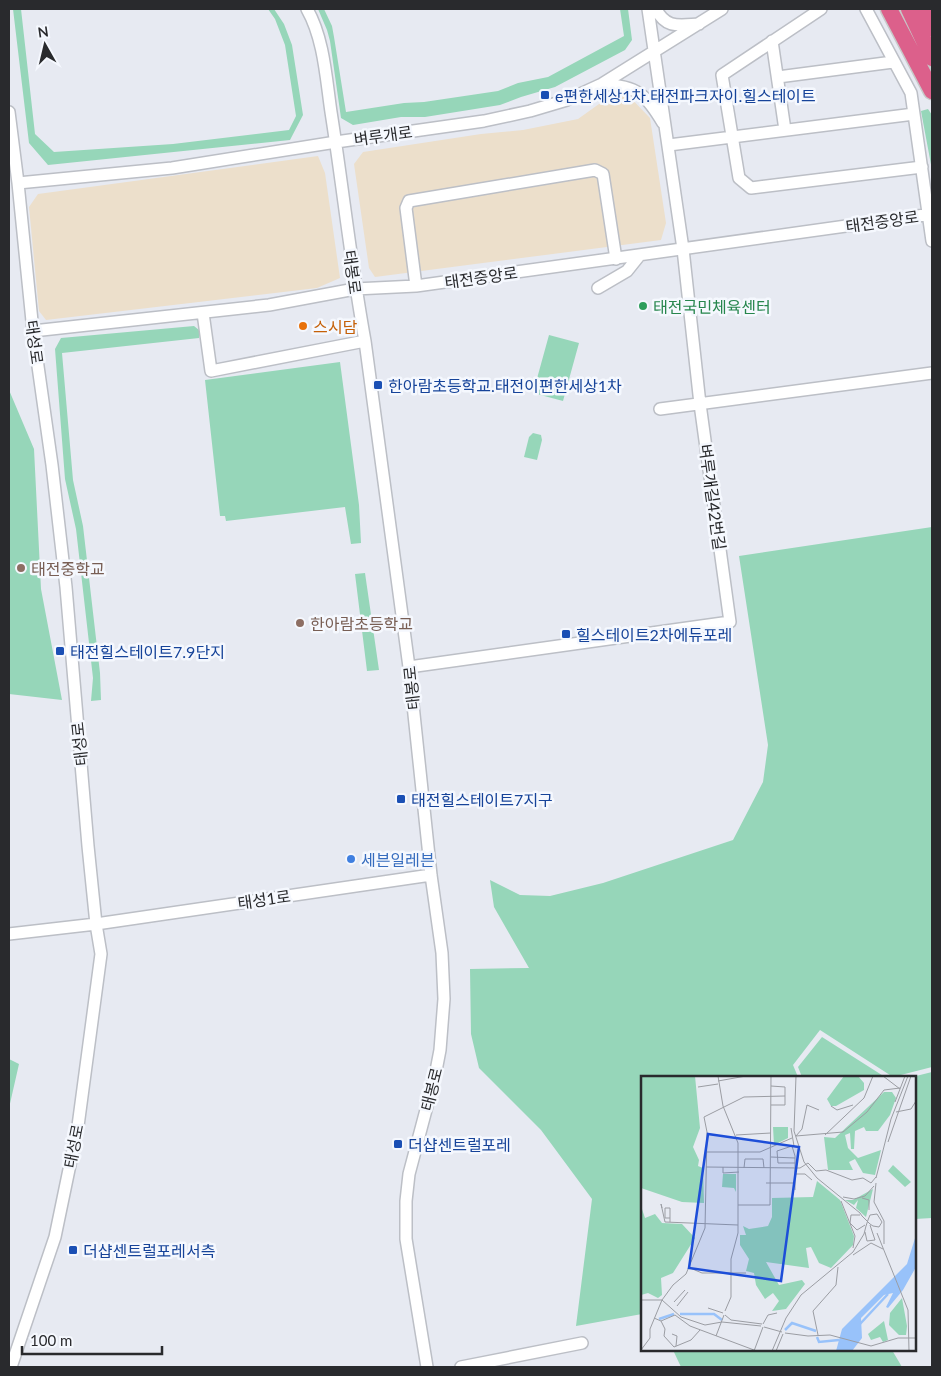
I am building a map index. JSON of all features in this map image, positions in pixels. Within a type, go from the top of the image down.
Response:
[{"type":"highway","points":[[889,9],[932,92]]},
{"type":"highway","points":[[908,9],[932,58]]},
{"type":"highway","points":[[922,9],[932,28]]},
{"type":"street","name":"태봉로","points":[[307,9],[320,44],[336,142],[409,667],[431,874],[442,953],[444,999],[442,1026],[435,1076],[409,1174],[405,1223],[427,1367]]},
{"type":"street","name":"벼루개길42번길","points":[[409,667],[730,622],[700,404],[683,249],[648,9]]},
{"type":"street","points":[[656,9],[661,18],[671,24],[700,24]]},
{"type":"street","name":"벼루개로","points":[[18,183],[172,168],[509,116],[567,100],[602,84],[722,9]]},
{"type":"street","points":[[821,9],[722,75],[734,137],[739,178],[751,188],[922,167]]},
{"type":"street","points":[[866,9],[910,93],[931,215],[932,241]]},
{"type":"street","points":[[772,41],[785,130]]},
{"type":"street","points":[[778,77],[893,62]]},
{"type":"street","points":[[602,84],[629,88],[646,98],[667,130]]},
{"type":"street","name":"태성로","points":[[9,112],[33,331],[52,465],[66,587],[88,846],[96,924],[102,954],[78,1126],[55,1237],[10,1367]]},
{"type":"street","points":[[669,145],[914,114]]},
{"type":"street","points":[[416,286],[406,208],[409,201],[595,170],[603,174],[616,259]]},
{"type":"street","name":"태전중앙로","points":[[33,331],[270,305],[355,289],[416,286],[931,215]]},
{"type":"street","points":[[598,288],[627,272],[639,256]]},
{"type":"street","points":[[203,313],[210,371],[364,341]]},
{"type":"street","points":[[660,409],[932,373]]},
{"type":"street","name":"태성1로","points":[[9,934],[96,924],[431,874]]},
{"type":"street","points":[[460,1367],[582,1344]]},
{"type":"shaded area","points":[[625,92],[650,118],[666,223],[661,240],[375,277],[369,268],[354,164],[363,152],[481,134],[523,130],[578,119],[599,104]]},
{"type":"shaded area","points":[[318,156],[325,173],[340,278],[317,288],[46,320],[39,311],[29,207],[38,194]]},
{"type":"green space","points":[[13,9],[21,9],[35,134],[54,152],[173,144],[289,130],[296,116],[285,45],[275,19],[268,9],[274,9],[284,24],[292,45],[303,115],[290,140],[48,165],[29,143]]},
{"type":"green space","points":[[318,9],[324,9],[332,26],[346,112],[498,91],[518,83],[548,77],[624,36],[620,9],[628,9],[632,40],[625,50],[555,87],[500,105],[425,117],[401,117],[353,125],[341,118],[330,41]]},
{"type":"green space","points":[[928,109],[932,115],[932,170],[921,111]]},
{"type":"green space","points":[[194,326],[199,330],[199,338],[62,353],[73,480],[83,526],[100,673],[101,700],[91,701],[93,678],[76,529],[65,479],[55,349],[61,338]]},
{"type":"green space","points":[[549,335],[579,343],[563,401],[533,393]]},
{"type":"green space","points":[[340,362],[359,505],[361,543],[351,544],[345,507],[226,521],[225,516],[220,516],[205,380]]},
{"type":"green space","points":[[9,390],[34,449],[41,589],[62,700],[9,694]]},
{"type":"green space","points":[[533,433],[541,435],[542,440],[537,460],[524,457],[529,437]]},
{"type":"green space","points":[[932,527],[932,1067],[891,1076],[820,1030],[793,1065],[798,1076],[641,1076],[641,1314],[576,1326],[592,1199],[541,1130],[479,1068],[471,1034],[470,969],[529,968],[494,907],[490,880],[520,895],[550,896],[603,883],[733,840],[763,782],[768,745],[739,556]]},
{"type":"green space","points":[[365,573],[379,670],[367,671],[355,574]]},
{"type":"green space","points":[[822,1037],[883,1076],[802,1076],[798,1067]]},
{"type":"green space","points":[[9,1059],[19,1064],[9,1108]]},
{"type":"green space","points":[[932,1072],[932,1218],[916,1219],[916,1076]]},
{"type":"green space","points":[[673,1351],[893,1351],[902,1367],[681,1367]]},
{"type":"place","name":"e편한세상1차.태전파크자이.힐스테이트","points":[[545,95]]},
{"type":"place","name":"태전국민체육센터","points":[[643,306]]},
{"type":"place","name":"스시담","points":[[303,326]]},
{"type":"place","name":"한아람초등학교.태전이편한세상1차","points":[[378,385]]},
{"type":"place","name":"태전중학교","points":[[21,568]]},
{"type":"place","name":"한아람초등학교","points":[[300,623]]},
{"type":"place","name":"힐스테이트2차에듀포레","points":[[566,634]]},
{"type":"place","name":"태전힐스테이트7.9단지","points":[[60,651]]},
{"type":"place","name":"태전힐스테이트7지구","points":[[401,799]]},
{"type":"place","name":"세븐일레븐","points":[[351,859]]},
{"type":"place","name":"더샵센트럴포레","points":[[398,1144]]},
{"type":"place","name":"더샵센트럴포레서측","points":[[73,1250]]}]
